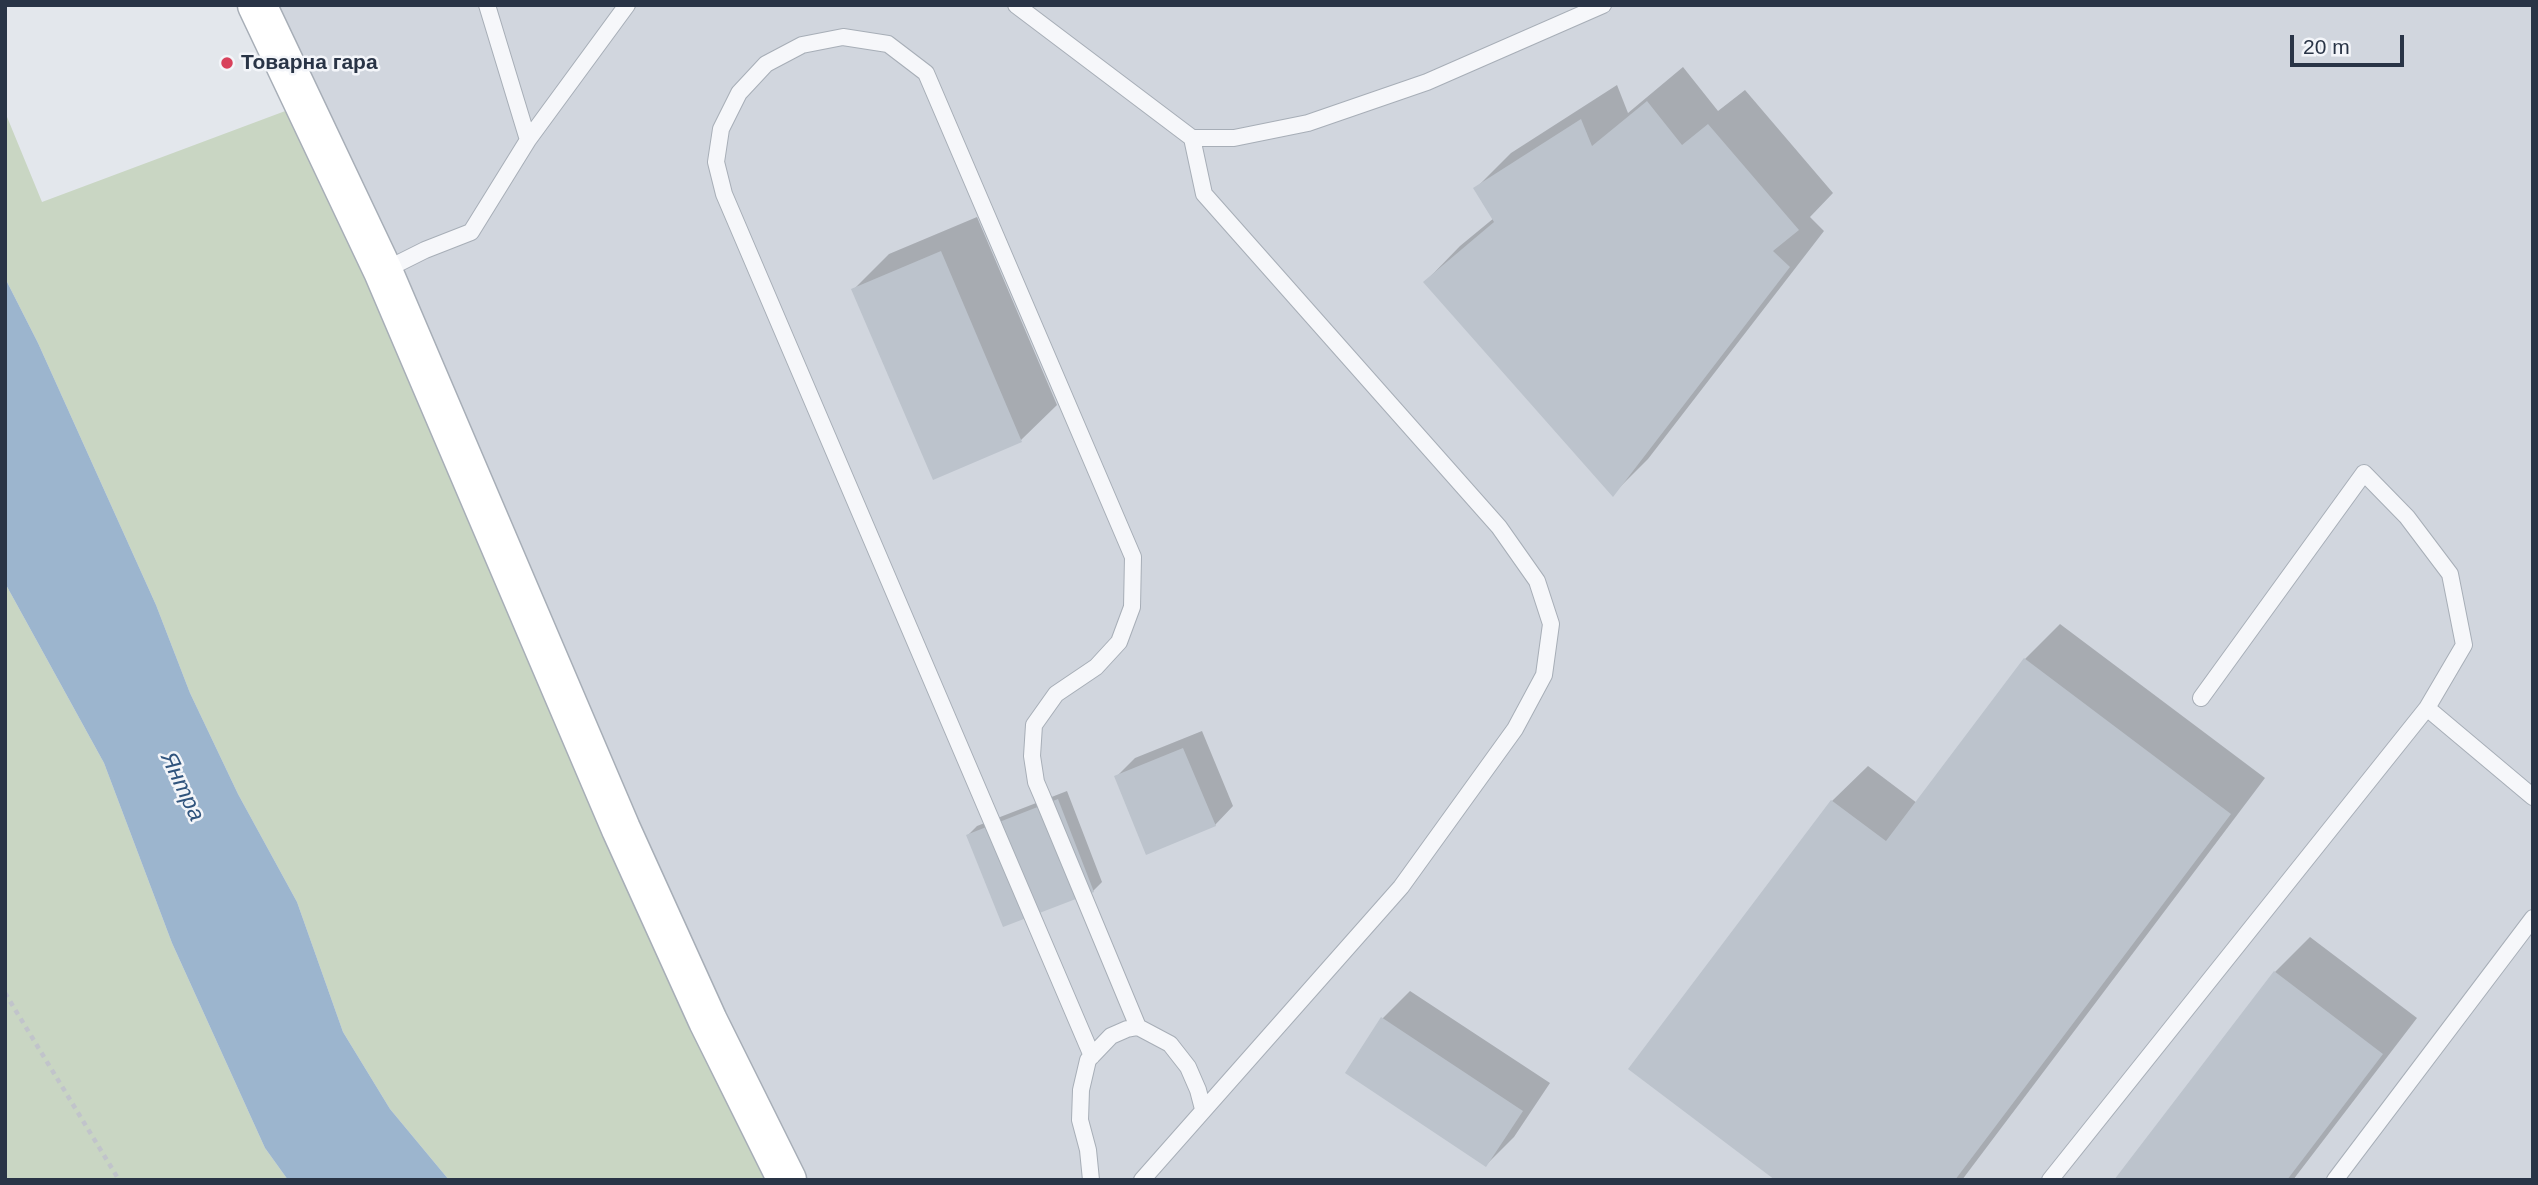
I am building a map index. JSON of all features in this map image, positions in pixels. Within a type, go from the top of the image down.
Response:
[{"type":"main road","points":[[257,5],[383,271],[621,830],[708,1021],[787,1180]]},
{"type":"lane","points":[[487,5],[528,141]]},
{"type":"lane","points":[[383,271],[425,250],[471,232],[528,141],[627,5]]},
{"type":"lane","points":[[1016,5],[1192,138],[1234,138],[1308,123],[1427,82],[1603,5]]},
{"type":"lane","points":[[1092,1056],[724,194],[716,162],[720,129],[739,93],[766,64],[802,45],[844,37],[888,44],[926,73],[1133,557],[1132,607],[1119,642],[1096,667],[1056,694],[1034,725],[1032,756],[1042,796],[1138,1027]]},
{"type":"lane","points":[[1142,1180],[1401,887],[1515,729],[1545,675],[1551,624],[1537,580],[1499,527],[1203,194],[1192,138]]},
{"type":"lane","points":[[2050,1180],[2427,708],[2464,645],[2450,574],[2407,517],[2364,473],[2201,698]]},
{"type":"lane","points":[[2427,708],[2533,797]]},
{"type":"lane","points":[[2335,1180],[2533,918]]},
{"type":"lane","points":[[1091,1180],[1088,1150],[1080,1120],[1081,1090],[1088,1060],[1111,1036],[1127,1028],[1138,1027],[1170,1044],[1188,1067],[1203,1109]]},
{"type":"path","points":[[5,993],[119,1180]]},
{"type":"shaded area","points":[[257,5],[2533,5],[2533,1180],[787,1180]]},
{"type":"green space","points":[[304,104],[787,1180],[449,1180],[390,1109],[343,1032],[297,902],[238,794],[190,693],[156,605],[38,343],[5,278],[5,112],[42,202]]},
{"type":"green space","points":[[5,583],[104,763],[172,943],[265,1148],[288,1180],[5,1180]]},
{"type":"water","name":"Янтра","points":[[5,278],[38,343],[156,605],[190,693],[238,794],[297,902],[343,1032],[390,1109],[449,1180],[288,1180],[265,1148],[172,943],[104,763],[5,583]]},
{"type":"building","points":[[1647,101],[1682,145],[1708,124],[1799,230],[1773,251],[1790,267],[1613,497],[1423,282],[1494,222],[1473,188],[1581,119],[1592,146]]},
{"type":"building","points":[[941,251],[1022,442],[933,480],[851,289]]},
{"type":"building","points":[[2024,658],[2231,814],[1955,1180],[1775,1180],[1628,1069],[1831,800],[1886,841]]},
{"type":"building","points":[[1183,748],[1216,826],[1146,855],[1114,776]]},
{"type":"building","points":[[1058,799],[1094,892],[1003,927],[966,835]]},
{"type":"building","points":[[2274,971],[2383,1054],[2287,1180],[2114,1180]]},
{"type":"building","points":[[1381,1017],[1523,1111],[1486,1167],[1345,1073]]},
{"type":"place","name":"Товарна гара","points":[[227,63]]}]
